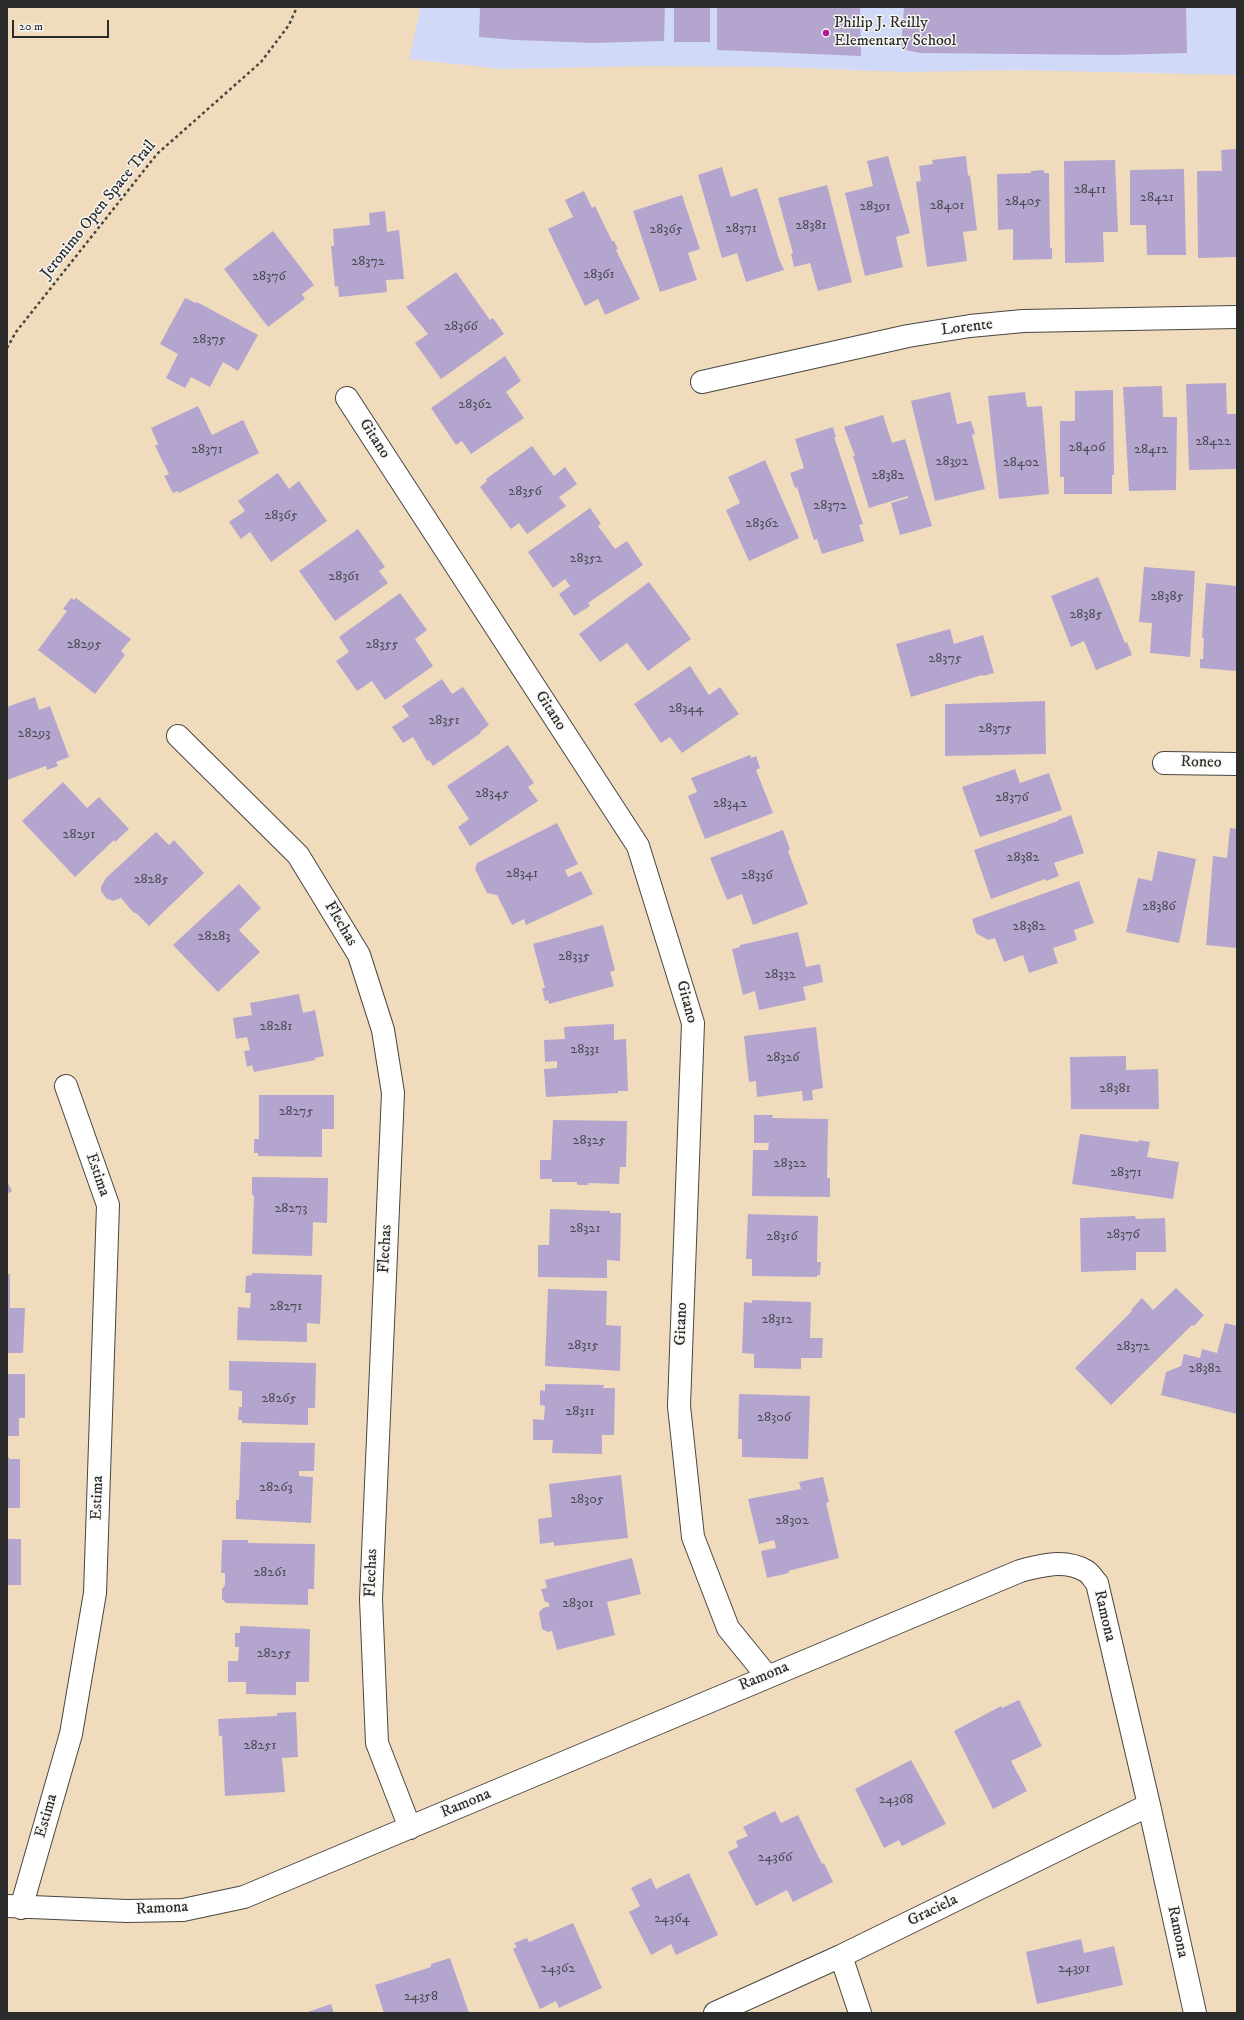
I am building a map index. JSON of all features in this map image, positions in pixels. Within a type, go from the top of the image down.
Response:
[{"type":"street","name":"Lorente","points":[[702,382],[908,336],[970,326],[1023,321],[1237,317]]},
{"type":"street","name":"Gitano","points":[[347,398],[638,846],[694,1023],[679,1406],[692,1537],[728,1628],[767,1676]]},
{"type":"street","name":"Flechas","points":[[178,736],[298,855],[359,955],[383,1030],[394,1093],[371,1599],[378,1743],[410,1828]]},
{"type":"street","name":"Roneo","points":[[1164,763],[1237,764]]},
{"type":"street","name":"Estima","points":[[14,1907],[71,1734],[95,1593],[108,1205],[66,1086]]},
{"type":"street","name":"Ramona","points":[[14,1907],[127,1911],[183,1910],[244,1897],[1020,1571],[1042,1565],[1063,1563],[1087,1571],[1096,1583],[1149,1805],[1195,2013]]},
{"type":"street","name":"Graciela","points":[[715,2013],[841,1956],[1149,1805]]},
{"type":"street","points":[[841,1956],[860,2013]]},
{"type":"path","name":"Jeronimo Open Space Trail","points":[[7,348],[16,332],[157,154],[261,62],[289,26],[297,7]]},
{"type":"shaded area","name":"Philip J. Reilly Elementary School","points":[[421,7],[1237,7],[1237,75],[1016,70],[904,72],[780,67],[650,66],[501,69],[409,59]]},
{"type":"building","points":[[480,7],[665,7],[664,41],[593,43],[479,37]]},
{"type":"building","points":[[674,7],[710,7],[710,42],[674,42]]},
{"type":"building","points":[[717,7],[860,7],[861,56],[717,50]]},
{"type":"building","points":[[904,7],[1186,7],[1187,53],[1114,55],[920,53],[901,49]]},
{"type":"building","points":[[1237,149],[1237,257],[1198,258],[1197,171],[1222,171],[1221,150]]},
{"type":"building","points":[[888,156],[910,233],[896,237],[903,267],[865,276],[845,193],[873,186],[867,161]]},
{"type":"building","points":[[966,156],[977,230],[963,232],[967,261],[927,267],[916,182],[921,181],[919,166],[933,164],[932,160]]},
{"type":"building","points":[[1115,160],[1118,232],[1103,232],[1104,262],[1065,263],[1064,161]]},
{"type":"building","points":[[722,167],[731,197],[757,188],[779,259],[784,270],[746,282],[737,253],[722,258],[698,175]]},
{"type":"building","points":[[1184,169],[1186,255],[1147,255],[1146,225],[1130,225],[1130,170]]},
{"type":"building","points":[[1044,170],[1044,173],[1049,173],[1050,248],[1052,248],[1052,259],[1013,260],[1013,229],[998,230],[997,174],[1031,173],[1031,171]]},
{"type":"building","points":[[827,185],[852,282],[818,291],[810,263],[794,267],[791,254],[793,253],[778,198]]},
{"type":"building","points":[[584,191],[592,208],[595,206],[612,241],[614,241],[618,249],[616,250],[640,299],[605,315],[598,299],[585,306],[548,229],[573,217],[565,200]]},
{"type":"building","points":[[682,195],[700,249],[688,253],[697,280],[660,292],[633,211]]},
{"type":"building","points":[[385,211],[387,232],[399,230],[404,279],[386,280],[387,292],[339,297],[338,286],[335,287],[331,246],[334,246],[333,229],[370,225],[369,213]]},
{"type":"building","points":[[273,231],[314,285],[302,294],[305,299],[268,327],[224,269]]},
{"type":"building","points":[[456,272],[490,320],[493,318],[504,334],[441,379],[415,343],[428,334],[406,307]]},
{"type":"building","points":[[185,298],[196,303],[197,302],[258,335],[238,371],[223,362],[210,387],[191,377],[185,388],[166,378],[178,354],[160,344]]},
{"type":"building","points":[[505,356],[521,381],[506,392],[524,418],[471,454],[462,441],[456,445],[431,408]]},
{"type":"building","points":[[1226,383],[1227,414],[1237,414],[1237,469],[1189,470],[1186,384]]},
{"type":"building","points":[[1162,386],[1163,417],[1177,417],[1176,490],[1129,491],[1123,387]]},
{"type":"building","points":[[1113,390],[1114,475],[1112,475],[1112,494],[1064,494],[1064,477],[1060,477],[1060,421],[1075,421],[1075,391]]},
{"type":"building","points":[[950,392],[957,424],[971,421],[975,434],[972,435],[985,489],[935,501],[911,401]]},
{"type":"building","points":[[1025,392],[1027,407],[1042,406],[1049,494],[999,499],[988,396]]},
{"type":"building","points":[[198,406],[212,435],[243,420],[259,453],[179,493],[178,491],[173,493],[164,476],[169,474],[155,446],[158,444],[151,428]]},
{"type":"building","points":[[883,415],[892,443],[905,439],[932,526],[900,535],[891,503],[908,498],[908,496],[869,508],[853,456],[855,456],[844,427]]},
{"type":"building","points":[[833,427],[836,437],[834,437],[863,524],[859,525],[864,541],[822,554],[817,539],[814,540],[797,487],[795,488],[790,473],[804,468],[795,439]]},
{"type":"building","points":[[532,446],[554,476],[565,467],[577,484],[559,497],[566,506],[527,534],[519,523],[511,529],[480,487],[487,481],[486,479]]},
{"type":"building","points":[[765,460],[799,538],[749,561],[726,510],[740,503],[728,477]]},
{"type":"building","points":[[278,473],[289,489],[299,481],[327,521],[271,562],[250,532],[241,539],[229,522],[245,511],[238,501]]},
{"type":"building","points":[[590,508],[601,524],[598,526],[615,549],[627,541],[643,565],[588,603],[590,606],[574,616],[559,594],[570,586],[565,579],[553,588],[528,552]]},
{"type":"building","points":[[358,529],[385,567],[379,571],[388,583],[335,621],[299,571]]},
{"type":"building","points":[[1144,567],[1195,571],[1190,657],[1150,653],[1152,623],[1139,622]]},
{"type":"building","points":[[1098,577],[1125,643],[1127,642],[1132,655],[1096,670],[1084,641],[1071,647],[1051,596]]},
{"type":"building","points":[[649,582],[691,639],[648,671],[627,643],[600,662],[579,634]]},
{"type":"building","points":[[1206,583],[1237,586],[1237,671],[1200,668],[1200,659],[1203,659],[1204,638],[1202,638]]},
{"type":"building","points":[[400,593],[427,630],[415,639],[433,666],[385,700],[372,681],[357,691],[336,661],[349,652],[339,637]]},
{"type":"building","points":[[71,598],[74,600],[76,598],[131,639],[121,651],[125,655],[95,694],[38,650],[67,611],[63,609]]},
{"type":"building","points":[[950,629],[954,644],[983,635],[994,673],[982,675],[911,697],[896,644]]},
{"type":"building","points":[[690,666],[709,695],[720,687],[739,714],[682,753],[670,737],[661,743],[634,704]]},
{"type":"building","points":[[442,679],[452,694],[463,687],[489,725],[480,732],[481,733],[433,766],[429,760],[427,761],[413,737],[403,743],[392,727],[409,716],[402,706]]},
{"type":"building","points":[[35,697],[39,710],[50,706],[69,757],[56,762],[58,766],[47,770],[46,766],[7,780],[7,707]]},
{"type":"building","points":[[1045,701],[1046,754],[945,756],[945,704]]},
{"type":"building","points":[[508,745],[534,783],[528,787],[538,801],[470,846],[458,827],[469,819],[447,786]]},
{"type":"building","points":[[750,755],[751,758],[756,756],[760,768],[756,770],[773,813],[705,839],[688,796],[697,792],[691,778]]},
{"type":"building","points":[[1015,769],[1020,783],[1049,773],[1062,810],[980,837],[962,787]]},
{"type":"building","points":[[63,782],[87,808],[99,797],[129,829],[115,842],[114,840],[75,877],[22,821]]},
{"type":"building","points":[[1071,815],[1084,853],[1054,863],[1059,876],[1046,881],[1045,879],[991,899],[974,850],[1058,821]]},
{"type":"building","points":[[557,823],[578,864],[565,870],[568,877],[581,871],[593,894],[526,925],[524,919],[512,925],[497,895],[487,893],[475,869],[477,863]]},
{"type":"building","points":[[1230,828],[1237,829],[1237,948],[1206,945],[1213,856],[1227,858]]},
{"type":"building","points":[[783,830],[790,849],[788,851],[808,904],[753,925],[742,894],[727,900],[710,858]]},
{"type":"building","points":[[156,832],[169,845],[174,840],[204,873],[149,926],[133,912],[121,898],[113,901],[106,898],[101,891],[101,887],[106,878]]},
{"type":"building","points":[[1158,851],[1196,859],[1179,943],[1126,932],[1138,878],[1152,881]]},
{"type":"building","points":[[1079,881],[1094,923],[1074,930],[1077,940],[1053,948],[1058,963],[1029,973],[1023,955],[1004,962],[995,938],[988,940],[976,933],[972,919]]},
{"type":"building","points":[[239,884],[261,908],[239,930],[260,952],[218,992],[173,945]]},
{"type":"building","points":[[603,925],[615,970],[610,972],[614,986],[549,1004],[548,1000],[545,1001],[542,988],[545,988],[533,944]]},
{"type":"building","points":[[798,932],[806,967],[820,964],[823,982],[803,987],[806,1000],[759,1010],[755,991],[743,995],[732,949],[740,947],[740,945]]},
{"type":"building","points":[[299,994],[303,1013],[315,1010],[324,1056],[315,1058],[315,1060],[254,1072],[252,1065],[247,1067],[244,1051],[250,1050],[247,1037],[236,1039],[233,1018],[252,1015],[250,1003]]},
{"type":"building","points":[[614,1024],[614,1040],[626,1039],[628,1091],[618,1091],[618,1093],[546,1097],[544,1069],[557,1068],[557,1061],[545,1062],[544,1040],[565,1039],[564,1027]]},
{"type":"building","points":[[816,1027],[823,1088],[812,1090],[813,1100],[803,1101],[802,1091],[757,1097],[756,1081],[749,1082],[744,1036]]},
{"type":"building","points":[[1126,1056],[1126,1070],[1158,1069],[1159,1109],[1071,1109],[1070,1057]]},
{"type":"building","points":[[259,1095],[334,1095],[334,1129],[322,1129],[322,1157],[258,1156],[258,1153],[254,1153],[254,1139],[259,1139]]},
{"type":"building","points":[[754,1115],[773,1115],[772,1118],[828,1119],[827,1178],[830,1178],[830,1197],[752,1196],[753,1150],[768,1150],[769,1143],[754,1143]]},
{"type":"building","points":[[553,1120],[627,1121],[626,1167],[620,1167],[619,1184],[589,1183],[588,1185],[577,1185],[577,1182],[552,1182],[552,1179],[540,1179],[540,1160],[551,1160]]},
{"type":"building","points":[[1080,1134],[1139,1142],[1139,1140],[1150,1142],[1147,1157],[1179,1162],[1173,1199],[1072,1184]]},
{"type":"building","points":[[252,1177],[328,1178],[327,1223],[313,1222],[312,1256],[252,1254],[254,1196],[252,1195]]},
{"type":"building","points":[[7,1181],[12,1191],[7,1194]]},
{"type":"building","points":[[550,1209],[610,1211],[610,1213],[621,1213],[620,1261],[607,1260],[607,1278],[538,1277],[538,1245],[549,1245]]},
{"type":"building","points":[[748,1214],[818,1216],[817,1262],[821,1262],[820,1275],[817,1275],[817,1277],[752,1276],[752,1259],[746,1259]]},
{"type":"building","points":[[1135,1216],[1136,1219],[1165,1218],[1166,1252],[1136,1252],[1136,1270],[1081,1272],[1080,1218]]},
{"type":"building","points":[[252,1273],[322,1275],[320,1324],[307,1323],[307,1342],[237,1340],[238,1307],[250,1308],[251,1293],[245,1293],[246,1276],[252,1275]]},
{"type":"building","points":[[7,1274],[10,1274],[10,1308],[25,1308],[23,1353],[7,1353]]},
{"type":"building","points":[[1176,1288],[1204,1315],[1111,1405],[1075,1368],[1132,1311],[1131,1310],[1142,1298],[1153,1310]]},
{"type":"building","points":[[548,1289],[607,1291],[606,1325],[621,1326],[620,1371],[545,1366]]},
{"type":"building","points":[[752,1300],[811,1302],[810,1338],[823,1338],[822,1358],[801,1358],[801,1369],[754,1368],[754,1354],[742,1353],[744,1302],[752,1303]]},
{"type":"building","points":[[1225,1323],[1237,1326],[1237,1414],[1161,1395],[1166,1372],[1181,1366],[1184,1354],[1200,1358],[1202,1349],[1217,1353]]},
{"type":"building","points":[[229,1361],[316,1363],[315,1408],[308,1408],[308,1425],[242,1423],[242,1420],[238,1420],[239,1407],[242,1407],[242,1391],[229,1390]]},
{"type":"building","points":[[7,1374],[25,1374],[25,1418],[19,1418],[19,1436],[7,1436]]},
{"type":"building","points":[[545,1384],[604,1385],[603,1388],[615,1388],[614,1435],[602,1435],[602,1454],[552,1453],[553,1440],[533,1440],[533,1419],[544,1420],[545,1406],[540,1405],[540,1390],[545,1391]]},
{"type":"building","points":[[739,1394],[810,1396],[808,1459],[742,1457],[742,1439],[738,1439]]},
{"type":"building","points":[[241,1442],[315,1443],[314,1471],[299,1471],[299,1476],[313,1477],[311,1523],[236,1519],[236,1500],[239,1500]]},
{"type":"building","points":[[7,1457],[9,1457],[9,1459],[20,1459],[20,1508],[7,1508]]},
{"type":"building","points":[[621,1475],[628,1538],[554,1546],[554,1542],[540,1544],[538,1519],[552,1517],[549,1484]]},
{"type":"building","points":[[823,1477],[829,1502],[826,1503],[839,1558],[767,1578],[761,1551],[776,1548],[774,1540],[759,1544],[748,1499],[801,1489],[799,1482]]},
{"type":"building","points":[[7,1539],[21,1539],[21,1585],[7,1585]]},
{"type":"building","points":[[222,1540],[248,1540],[248,1543],[315,1544],[314,1589],[308,1589],[308,1605],[226,1603],[222,1599],[222,1589],[225,1585],[225,1573],[221,1573]]},
{"type":"building","points":[[632,1558],[641,1594],[607,1602],[615,1635],[557,1650],[552,1631],[548,1632],[542,1629],[539,1612],[543,1608],[550,1606],[548,1602],[545,1602],[541,1589],[547,1588],[545,1580]]},
{"type":"building","points":[[240,1626],[310,1629],[309,1682],[296,1682],[296,1695],[246,1694],[246,1682],[228,1682],[228,1661],[238,1661],[239,1647],[235,1647],[235,1633],[240,1633]]},
{"type":"building","points":[[1019,1700],[1042,1746],[1011,1761],[1027,1791],[993,1809],[954,1731],[1001,1706],[1002,1708]]},
{"type":"building","points":[[296,1712],[298,1757],[282,1758],[285,1792],[225,1796],[222,1736],[219,1736],[218,1719],[277,1716],[277,1713]]},
{"type":"building","points":[[911,1760],[946,1824],[902,1846],[899,1840],[884,1848],[855,1789]]},
{"type":"building","points":[[775,1811],[781,1823],[798,1815],[822,1864],[824,1863],[833,1882],[793,1902],[787,1890],[756,1906],[728,1852],[738,1847],[736,1841],[748,1836],[743,1827]]},
{"type":"building","points":[[689,1873],[718,1935],[676,1955],[671,1944],[651,1955],[629,1912],[640,1906],[631,1888],[651,1878],[656,1889]]},
{"type":"building","points":[[573,1923],[602,1988],[559,2008],[556,2001],[540,2009],[513,1949],[517,1947],[514,1943],[527,1938],[529,1942]]},
{"type":"building","points":[[1081,1939],[1084,1953],[1114,1946],[1123,1985],[1037,2004],[1026,1952]]},
{"type":"building","points":[[450,1958],[469,2013],[384,2013],[375,1985],[431,1967],[431,1964]]},
{"type":"building","points":[[331,2004],[334,2013],[305,2013]]},
{"type":"place","name":"Philip J. Reilly Elementary School","points":[[826,33]]}]
